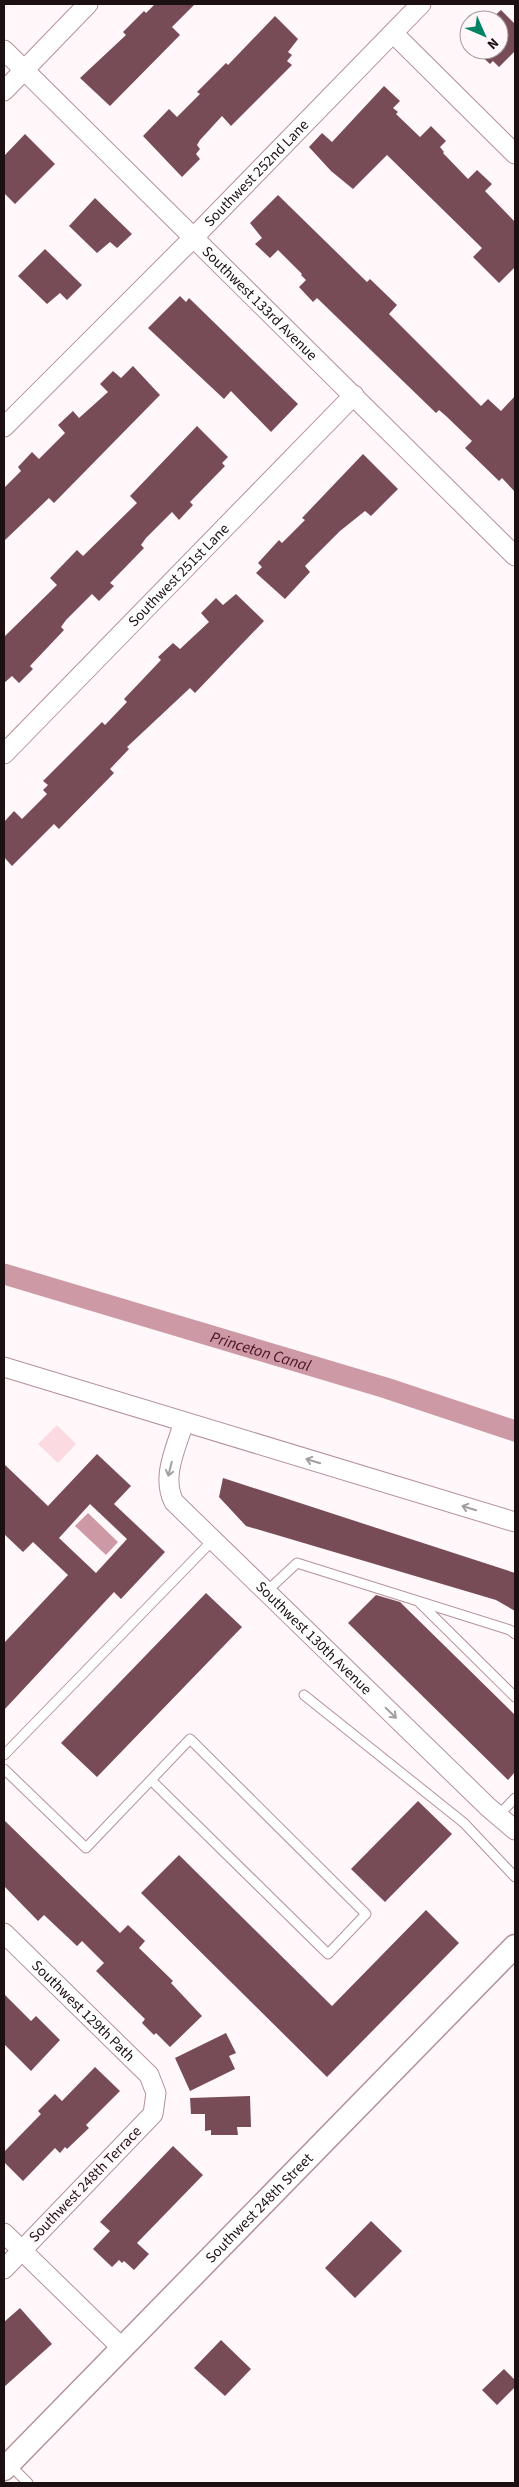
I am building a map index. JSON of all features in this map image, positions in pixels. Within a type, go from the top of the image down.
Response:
[{"type":"street","points":[[4,90],[88,4]]},
{"type":"street","name":"Southwest 252nd Lane","points":[[4,427],[193,238],[421,4]]},
{"type":"street","points":[[393,33],[515,154]]},
{"type":"street","name":"Southwest 133rd Avenue","points":[[4,50],[515,556]]},
{"type":"street","name":"Southwest 251st Lane","points":[[4,754],[354,395]]},
{"type":"street","points":[[4,1368],[515,1522]]},
{"type":"street","name":"Southwest 130th Avenue","points":[[184,1422],[169,1471],[168,1492],[174,1502],[185,1515],[498,1816],[515,1830]]},
{"type":"street","name":"Southwest 129th Path","points":[[4,1933],[149,2075],[156,2093]]},
{"type":"street","name":"Southwest 248th Street","points":[[6,2467],[515,1946]]},
{"type":"street","name":"Southwest 248th Terrace","points":[[4,2269],[153,2114],[156,2093]]},
{"type":"street","points":[[4,2233],[122,2348]]},
{"type":"lane","points":[[4,1755],[212,1540]]},
{"type":"lane","points":[[266,1592],[297,1563],[416,1599],[510,1630],[515,1634]]},
{"type":"lane","points":[[416,1599],[515,1697]]},
{"type":"lane","points":[[304,1696],[464,1823],[515,1876]]},
{"type":"lane","points":[[4,1769],[86,1848],[190,1739],[366,1914],[328,1954],[151,1780]]},
{"type":"lane","points":[[498,1816],[515,1798]]},
{"type":"lane","points":[[6,2467],[28,2483]]},
{"type":"shaded area","points":[[57,1425],[76,1444],[58,1463],[38,1444]]},
{"type":"shaded area","points":[[88,1513],[118,1542],[106,1555],[75,1526]]},
{"type":"building","points":[[155,4],[195,4],[172,27],[180,35],[110,106],[80,78],[126,35],[123,32],[144,11],[146,13]]},
{"type":"building","points":[[275,16],[298,39],[288,52],[292,55],[287,61],[292,65],[231,126],[222,116],[200,140],[197,145],[200,149],[196,154],[200,159],[182,177],[143,136],[169,109],[177,117],[200,94],[197,92],[226,63],[228,65]]},
{"type":"building","points":[[509,18],[515,24],[515,51],[509,57]]},
{"type":"building","points":[[486,60],[506,60],[499,67],[493,61],[490,64]]},
{"type":"building","points":[[384,86],[400,101],[393,108],[398,112],[396,114],[420,137],[431,126],[446,141],[440,147],[443,153],[468,179],[477,170],[492,184],[485,191],[515,222],[515,267],[499,283],[473,257],[482,248],[387,155],[353,189],[331,171],[309,147],[322,133],[332,142]]},
{"type":"building","points":[[25,134],[55,164],[15,204],[4,193],[4,156]]},
{"type":"building","points":[[278,195],[367,282],[370,279],[397,305],[389,314],[481,406],[488,399],[501,411],[515,396],[515,492],[502,478],[499,481],[465,448],[472,441],[446,416],[439,410],[436,413],[317,298],[313,302],[299,287],[306,280],[302,274],[278,250],[270,258],[255,244],[262,238],[250,223]]},
{"type":"building","points":[[95,198],[132,234],[117,248],[110,242],[97,253],[69,226]]},
{"type":"building","points":[[45,249],[82,285],[67,300],[60,293],[47,304],[18,276]]},
{"type":"building","points":[[180,296],[186,302],[189,298],[298,404],[271,432],[231,391],[224,399],[148,328]]},
{"type":"building","points":[[133,366],[160,395],[54,503],[49,498],[4,541],[4,488],[21,471],[18,467],[32,452],[39,459],[65,433],[58,425],[73,411],[79,418],[108,392],[100,384],[113,371],[121,378]]},
{"type":"building","points":[[197,426],[228,457],[222,463],[225,466],[190,502],[193,505],[179,520],[172,512],[146,538],[141,545],[144,548],[110,583],[114,586],[99,601],[92,594],[66,620],[61,627],[64,630],[30,666],[33,669],[19,683],[12,676],[4,683],[4,637],[57,585],[50,578],[77,550],[83,556],[137,503],[130,496]]},
{"type":"building","points":[[363,454],[398,489],[371,516],[365,511],[340,531],[305,566],[310,572],[285,599],[256,573],[262,567],[258,563],[279,540],[282,543],[305,520],[302,518]]},
{"type":"building","points":[[236,594],[264,621],[195,693],[190,688],[127,747],[129,749],[110,769],[114,773],[59,829],[54,824],[12,866],[4,857],[4,822],[14,811],[22,819],[47,794],[43,790],[48,785],[43,781],[102,722],[105,725],[127,702],[124,699],[161,660],[158,657],[173,643],[180,649],[209,622],[201,613],[216,598],[223,605]]},
{"type":"building","points":[[97,1454],[131,1486],[114,1504],[165,1552],[121,1599],[114,1592],[4,1710],[4,1643],[68,1575],[33,1542],[23,1552],[4,1534],[4,1464],[48,1506]],"holes":[[[90,1504],[127,1539],[96,1573],[59,1538]]]},
{"type":"building","points":[[223,1478],[515,1573],[515,1611],[496,1600],[246,1526],[219,1497]]},
{"type":"building","points":[[206,1593],[242,1627],[97,1777],[61,1743]]},
{"type":"building","points":[[376,1595],[400,1602],[515,1715],[515,1772],[508,1780],[348,1623]]},
{"type":"building","points":[[418,1801],[452,1834],[385,1902],[351,1869]]},
{"type":"building","points":[[4,1820],[120,1933],[128,1925],[145,1941],[139,1948],[173,1981],[171,1983],[202,2016],[170,2047],[156,2033],[154,2035],[142,2023],[145,2019],[96,1971],[104,1963],[82,1941],[77,1946],[44,1915],[38,1921],[4,1886]]},
{"type":"building","points":[[179,1855],[332,2006],[426,1910],[459,1943],[327,2077],[141,1893]]},
{"type":"building","points":[[4,1994],[31,2021],[36,2016],[60,2040],[31,2071],[4,2044]]},
{"type":"building","points":[[226,2033],[236,2053],[229,2056],[235,2069],[190,2091],[175,2058]]},
{"type":"building","points":[[95,2067],[120,2091],[86,2125],[89,2128],[67,2149],[65,2147],[60,2153],[55,2148],[23,2181],[4,2162],[4,2152],[41,2114],[38,2111],[55,2094],[62,2101]]},
{"type":"building","points":[[250,2096],[251,2127],[237,2127],[238,2135],[211,2135],[211,2130],[205,2131],[205,2114],[191,2114],[190,2098]]},
{"type":"building","points":[[173,2146],[203,2175],[137,2243],[149,2254],[134,2270],[124,2261],[122,2263],[119,2260],[112,2267],[93,2249],[110,2231],[100,2222]]},
{"type":"building","points":[[371,2221],[402,2251],[355,2298],[325,2268]]},
{"type":"building","points":[[20,2308],[52,2344],[4,2387],[4,2322]]},
{"type":"building","points":[[221,2340],[251,2369],[225,2396],[194,2368]]},
{"type":"building","points":[[504,2369],[515,2380],[515,2387],[497,2405],[482,2390]]},
{"type":"waterway","name":"Princeton Canal","points":[[4,1274],[386,1388],[515,1431]]}]
